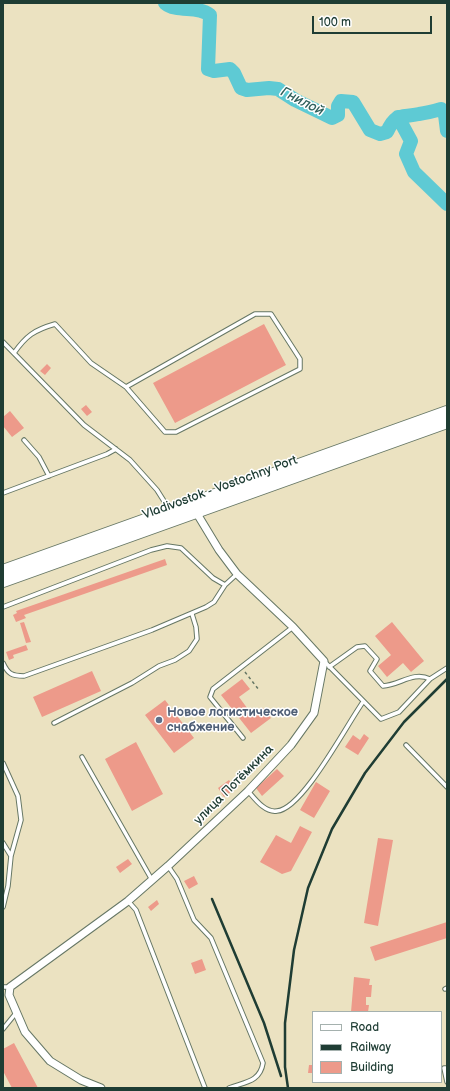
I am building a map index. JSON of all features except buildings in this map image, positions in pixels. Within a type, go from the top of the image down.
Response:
[{"type":"highway","name":"Vladivostok - Vostochny Port","points":[[3,571],[447,412]]},
{"type":"highway","name":"Vladivostok - Vostochny Port","points":[[3,581],[447,422]]},
{"type":"street","points":[[196,512],[219,550],[237,574],[292,627],[327,664]]},
{"type":"street","name":"улица Потёмкина","points":[[6,987],[128,901],[168,866],[248,791],[291,745],[314,713],[327,664]]},
{"type":"street","points":[[6,987],[25,1032],[50,1061],[81,1080],[101,1088]]},
{"type":"lane","points":[[14,354],[23,340],[37,329],[55,324],[91,363],[126,387],[165,432],[176,432],[300,369],[300,359],[271,314],[255,314],[126,387]]},
{"type":"lane","points":[[3,342],[84,425],[130,460],[157,490],[170,511]]},
{"type":"lane","points":[[24,440],[39,457],[49,476]]},
{"type":"lane","points":[[3,493],[107,454],[116,449]]},
{"type":"lane","points":[[3,607],[151,550],[168,546],[181,548],[213,578],[225,585]]},
{"type":"lane","points":[[3,663],[6,672],[13,676],[24,676],[152,630],[192,614],[214,602],[225,585],[237,574]]},
{"type":"lane","points":[[54,723],[132,683],[159,666],[175,660],[189,650],[197,639],[196,627],[192,614]]},
{"type":"lane","points":[[243,738],[210,696],[213,689],[292,627]]},
{"type":"lane","points":[[430,679],[423,676],[416,676],[383,686],[370,671],[376,659],[365,646],[362,645],[327,664],[381,719],[399,712],[430,679],[447,668]]},
{"type":"lane","points":[[248,791],[256,801],[270,811],[278,812],[299,799],[363,702]]},
{"type":"lane","points":[[406,746],[447,787]]},
{"type":"lane","points":[[82,757],[152,880]]},
{"type":"lane","points":[[3,763],[18,796],[21,820],[11,856],[8,886],[3,907]]},
{"type":"lane","points":[[3,843],[11,856]]},
{"type":"lane","points":[[168,866],[177,879],[194,920],[211,938],[263,1063],[262,1072],[258,1077],[229,1088]]},
{"type":"lane","points":[[128,901],[136,910],[205,1088]]},
{"type":"lane","points":[[3,1029],[17,1012]]},
{"type":"lane","points":[[444,1068],[447,1082]]},
{"type":"path","points":[[242,667],[259,690]]},
{"type":"waterway","name":"Гнилой","points":[[165,3],[175,8],[199,10],[210,15],[208,69],[214,71],[230,69],[234,73],[241,88],[247,90],[269,88],[278,89],[295,100],[332,118],[338,115],[338,106],[341,101],[353,102],[370,130],[380,134],[387,132],[393,121],[400,117],[441,109],[445,115],[447,131]]},
{"type":"waterway","name":"Гнилой","points":[[398,117],[411,141],[406,154],[414,172],[447,204]]},
{"type":"railway","points":[[288,1088],[285,1067],[285,1023],[294,950],[308,888],[332,829],[365,773],[404,722],[447,679]]},
{"type":"railway","points":[[212,899],[264,1023],[281,1076]]},
{"type":"place","name":"Новое логистическое снабжение","points":[[159,720]]}]
